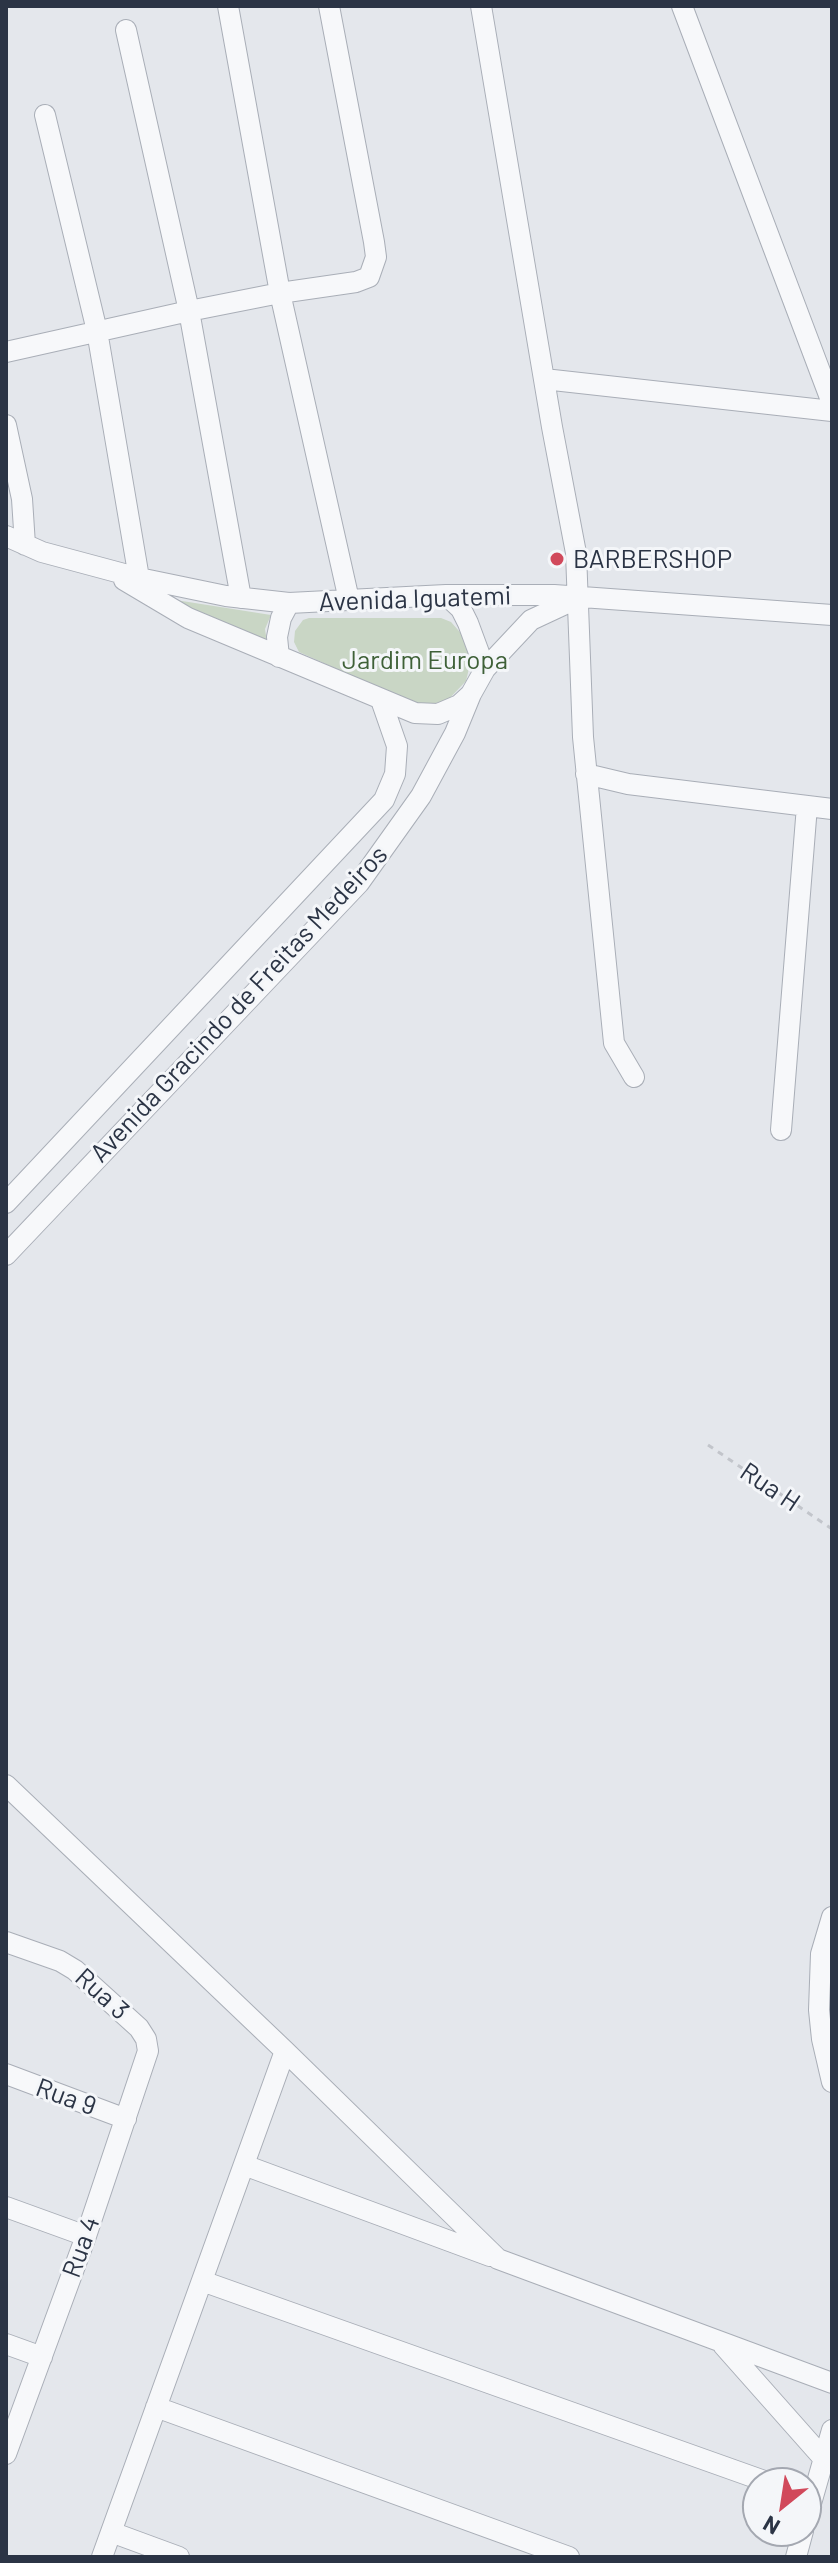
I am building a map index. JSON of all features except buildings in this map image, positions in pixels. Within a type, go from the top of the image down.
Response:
[{"type":"street","points":[[228,6],[280,293],[349,600]]},
{"type":"street","points":[[6,352],[189,311],[356,282],[369,277],[376,257],[329,6]]},
{"type":"street","points":[[481,6],[576,553],[586,774],[614,1043],[634,1077]]},
{"type":"street","points":[[682,6],[832,403]]},
{"type":"street","points":[[126,30],[189,311],[241,598]]},
{"type":"street","points":[[45,115],[97,331],[139,578]]},
{"type":"street","points":[[544,379],[832,411]]},
{"type":"street","points":[[6,425],[22,499],[15,540]]},
{"type":"street","name":"Avenida Iguatemi","points":[[15,540],[42,552],[139,578],[241,598],[289,603],[446,595],[579,597],[832,615]]},
{"type":"street","points":[[109,570],[188,618],[415,713],[438,714],[459,705],[471,694]]},
{"type":"street","points":[[446,595],[461,609],[485,669]]},
{"type":"street","name":"Avenida Gracindo de Freitas Medeiros","points":[[6,1255],[359,883],[421,796],[485,669],[531,620],[579,597]]},
{"type":"street","points":[[279,657],[277,637],[281,618],[289,603]]},
{"type":"street","name":"Avenida Gracindo de Freitas Medeiros","points":[[6,1203],[384,800],[395,774],[397,746],[381,700]]},
{"type":"street","points":[[586,774],[628,784],[832,809]]},
{"type":"street","points":[[781,1130],[807,806]]},
{"type":"street","points":[[6,1785],[498,2259]]},
{"type":"street","points":[[832,1917],[821,1954],[819,2010],[832,2082]]},
{"type":"street","name":"Rua 3","points":[[6,1942],[71,1966],[139,2028],[146,2039]]},
{"type":"street","name":"Rua 4","points":[[6,2454],[126,2119],[146,2058],[146,2039]]},
{"type":"street","points":[[102,2557],[285,2051]]},
{"type":"street","name":"Rua 9","points":[[6,2074],[126,2119]]},
{"type":"street","points":[[244,2165],[832,2383]]},
{"type":"street","points":[[6,2207],[86,2236]]},
{"type":"street","points":[[202,2281],[742,2473]]},
{"type":"street","points":[[721,2342],[824,2459]]},
{"type":"street","points":[[6,2344],[42,2357]]},
{"type":"street","points":[[156,2407],[569,2557]]},
{"type":"street","points":[[821,2467],[832,2430]]},
{"type":"street","points":[[111,2532],[179,2557]]},
{"type":"path","name":"Rua H","points":[[708,1445],[832,1529]]},
{"type":"green space","points":[[163,598],[271,615],[265,629],[267,642]]},
{"type":"green space","name":"Jardim Europa","points":[[441,618],[451,622],[466,639],[471,660],[466,681],[447,701],[420,706],[299,652],[294,642],[295,631],[303,620]]},
{"type":"place","name":"BARBERSHOP","points":[[557,559]]}]
